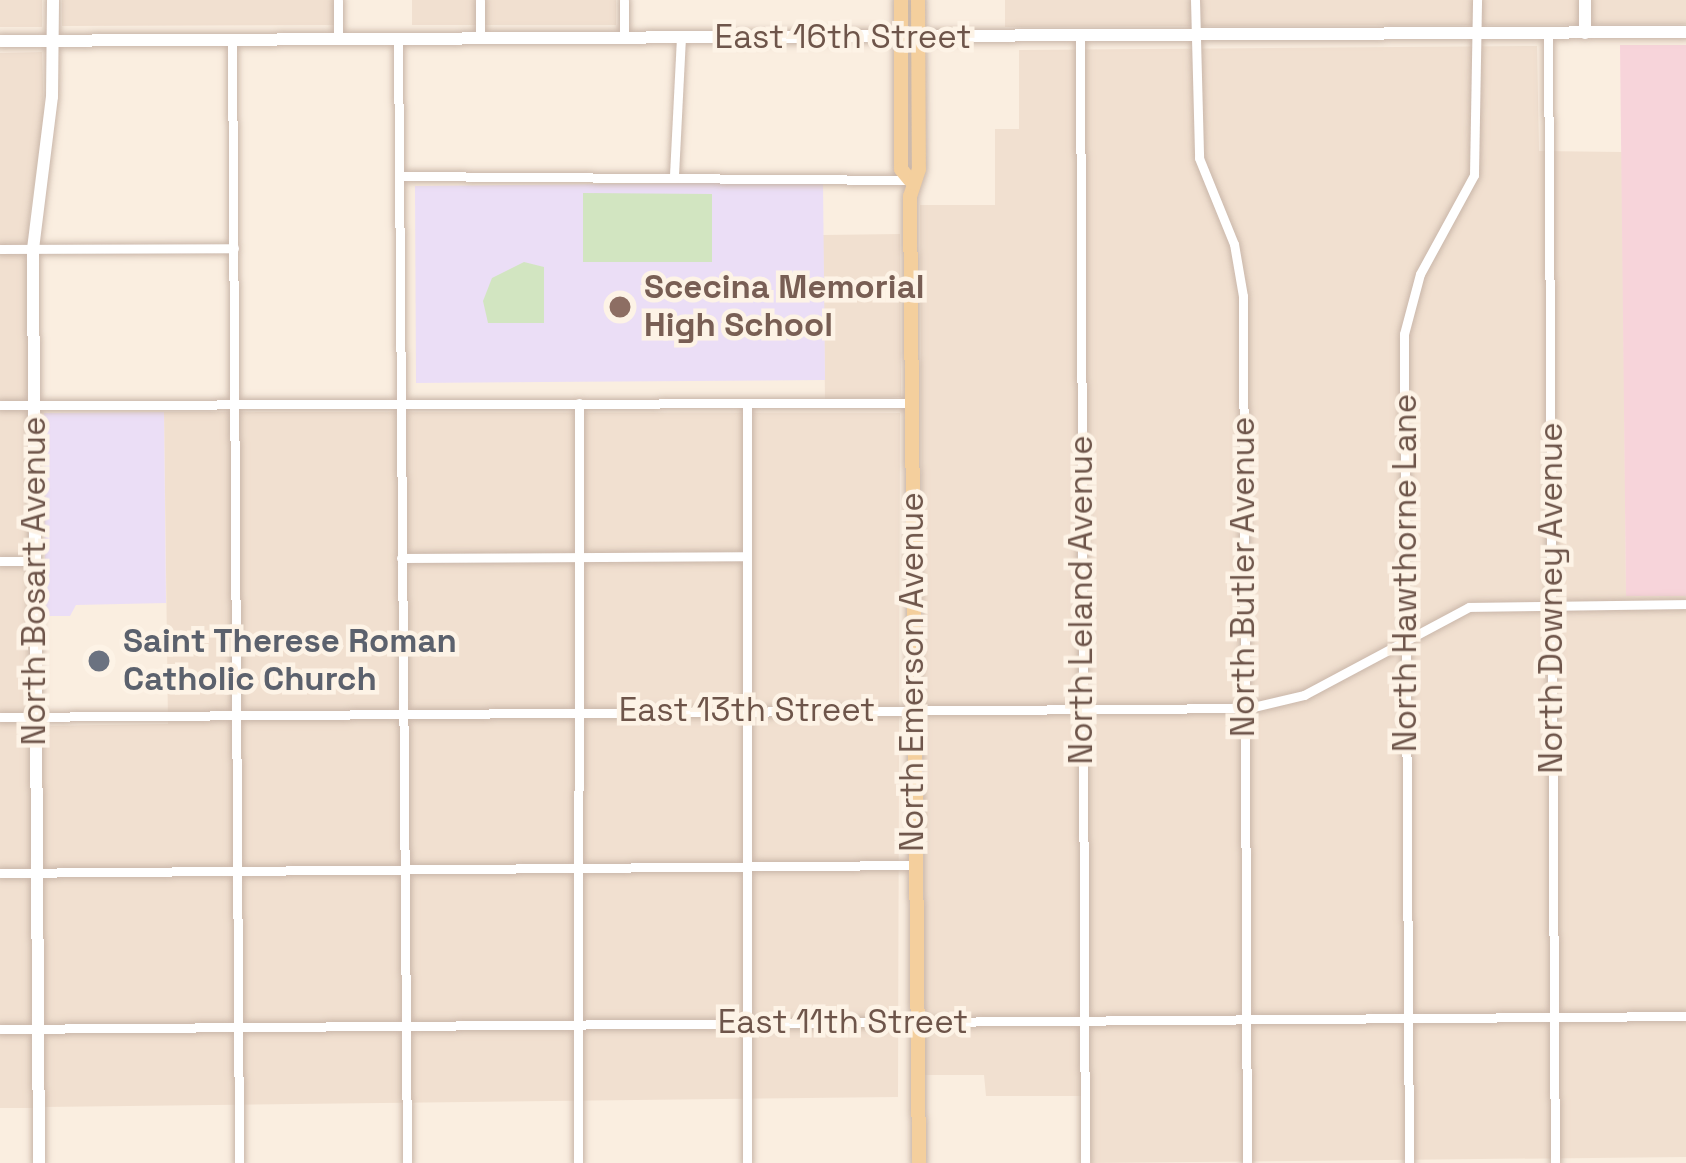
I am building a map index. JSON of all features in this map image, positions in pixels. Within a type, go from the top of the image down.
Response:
[{"type":"main road","name":"North Bosart Avenue","points":[[39,1163],[33,249],[53,0]]},
{"type":"main road","name":"North Emerson Avenue","points":[[901,0],[901,170],[910,180]]},
{"type":"main road","name":"North Emerson Avenue","points":[[918,0],[919,169],[910,180],[919,1163]]},
{"type":"main road","points":[[1585,0],[1585,33]]},
{"type":"main road","name":"East 16th Street","points":[[0,41],[1686,32]]},
{"type":"street","points":[[338,0],[338,40]]},
{"type":"street","points":[[480,0],[480,39]]},
{"type":"street","points":[[623,0],[624,39]]},
{"type":"street","name":"North Butler Avenue","points":[[1195,0],[1199,158],[1243,288],[1247,1163]]},
{"type":"street","name":"North Hawthorne Lane","points":[[1409,1163],[1406,321],[1420,274],[1472,183],[1478,0]]},
{"type":"street","name":"North Downey Avenue","points":[[1549,33],[1555,1163]]},
{"type":"street","name":"North Leland Avenue","points":[[1080,36],[1085,1163]]},
{"type":"street","points":[[674,175],[681,38]]},
{"type":"street","points":[[398,39],[407,1163]]},
{"type":"street","points":[[232,40],[239,1163]]},
{"type":"street","points":[[400,176],[910,180]]},
{"type":"street","points":[[0,249],[233,248]]},
{"type":"street","points":[[578,1163],[579,403]]},
{"type":"street","points":[[747,403],[747,1163]]},
{"type":"street","points":[[0,405],[911,404]]},
{"type":"street","points":[[401,558],[744,556]]},
{"type":"street","points":[[0,561],[35,561]]},
{"type":"street","name":"East 13th Street","points":[[0,717],[1244,708],[1304,695],[1469,607],[1686,604]]},
{"type":"street","points":[[0,874],[914,866]]},
{"type":"street","name":"East 11th Street","points":[[0,1029],[1686,1016]]},
{"type":"shaded area","points":[[0,0],[42,0],[42,27],[0,27]]},
{"type":"shaded area","points":[[62,0],[342,0],[342,25],[62,26]]},
{"type":"shaded area","points":[[412,0],[616,0],[616,25],[412,25]]},
{"type":"shaded area","points":[[1005,0],[1686,0],[1686,24],[1005,27]]},
{"type":"shaded area","points":[[1620,45],[1686,45],[1686,596],[1626,596]]},
{"type":"shaded area","points":[[1537,46],[1539,151],[1622,152],[1626,596],[1686,596],[1686,1157],[1091,1163],[1089,1096],[986,1096],[984,1075],[925,1075],[920,205],[995,205],[995,129],[1019,129],[1019,50]]},
{"type":"shaded area","points":[[42,52],[44,119],[29,219],[33,1108],[0,1108],[0,53]]},
{"type":"shaded area","name":"Scecina Memorial High School","points":[[823,182],[825,380],[416,383],[415,186]]},
{"type":"shaded area","points":[[900,234],[901,397],[825,399],[823,235]]},
{"type":"shaded area","points":[[164,412],[900,413],[898,1097],[44,1107],[42,726],[168,724]]},
{"type":"shaded area","points":[[164,412],[166,603],[76,605],[70,616],[45,616],[44,413]]},
{"type":"green space","points":[[583,193],[712,194],[712,262],[583,262]]},
{"type":"green space","points":[[524,262],[544,267],[544,323],[488,323],[483,301],[492,278]]},
{"type":"place","name":"Scecina Memorial High School","points":[[620,307]]},
{"type":"place","name":"Saint Therese Roman Catholic Church","points":[[99,661]]}]
